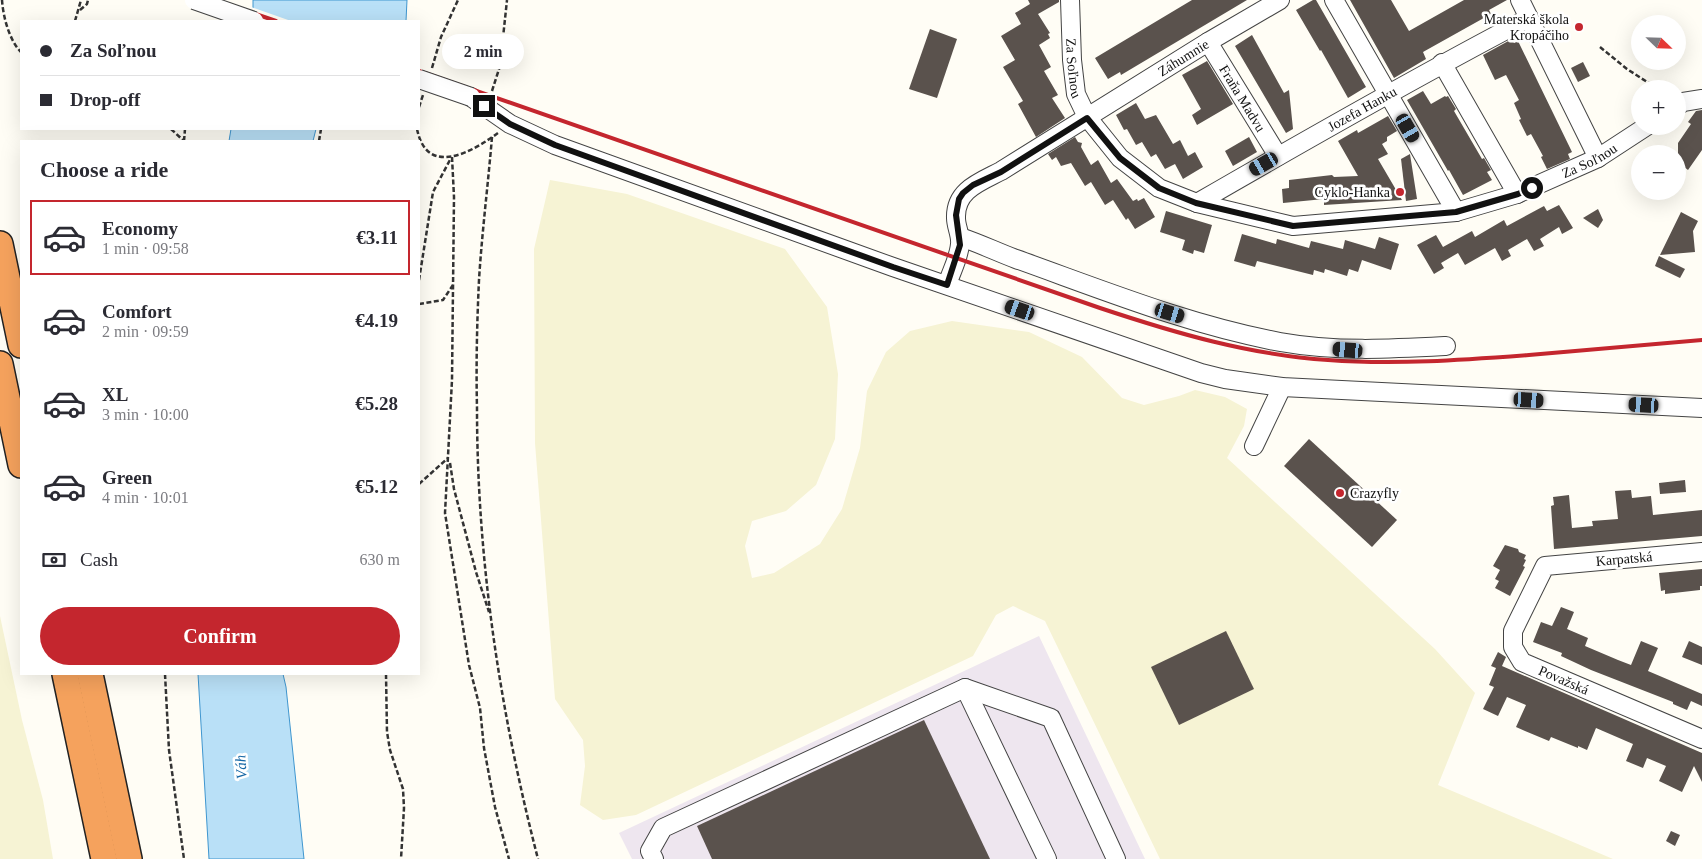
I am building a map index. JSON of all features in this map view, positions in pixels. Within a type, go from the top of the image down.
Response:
[{"type":"highway","points":[[0,244],[20,340]]},
{"type":"highway","points":[[0,364],[20,460]]},
{"type":"highway","points":[[65,675],[104,859]]},
{"type":"highway","points":[[90,675],[129,859]]},
{"type":"street","points":[[194,0],[251,20]]},
{"type":"street","name":"Za Soľnou","points":[[1070,0],[1072,60],[1076,94],[1087,118],[1120,158],[1159,188],[1196,203],[1293,226],[1456,212],[1518,194],[1598,158],[1632,135]]},
{"type":"street","name":"Záhumnie","points":[[947,285],[958,253],[960,237],[956,225],[957,206],[959,199],[968,188],[1001,172],[1208,42],[1280,0]]},
{"type":"street","points":[[1334,0],[1456,212]]},
{"type":"street","points":[[1520,0],[1598,158]]},
{"type":"street","name":"Jozefa Hanku","points":[[1196,203],[1442,63],[1529,18]]},
{"type":"street","name":"Fraňa Madvu","points":[[1208,42],[1278,156]]},
{"type":"street","points":[[1442,63],[1518,194]]},
{"type":"street","points":[[424,81],[471,97],[510,124],[555,145],[893,267],[1201,373],[1282,388],[1702,408]]},
{"type":"street","points":[[1686,102],[1702,99]]},
{"type":"street","points":[[960,237],[978,242],[1013,258],[1170,313],[1210,326],[1272,340],[1312,347],[1348,350],[1446,346]]},
{"type":"street","points":[[1254,446],[1282,388]]},
{"type":"street","name":"Karpatská","points":[[1545,566],[1702,552]]},
{"type":"street","name":"Považská","points":[[1545,566],[1513,631],[1513,647],[1522,662],[1702,739]]},
{"type":"street","points":[[965,688],[1046,859]]},
{"type":"street","points":[[654,859],[650,851],[663,828],[965,688],[1051,718],[1116,859]]},
{"type":"path","points":[[2,0],[15,46],[20,51]]},
{"type":"path","points":[[75,20],[81,0]]},
{"type":"path","points":[[79,11],[87,4],[88,0]]},
{"type":"path","points":[[420,102],[424,81],[458,0]]},
{"type":"path","points":[[492,91],[500,66],[507,0]]},
{"type":"path","points":[[1600,47],[1627,70],[1643,80]]},
{"type":"path","points":[[172,130],[183,140]]},
{"type":"path","points":[[417,130],[423,147],[430,154],[438,157],[452,157],[492,137],[479,280],[476,407],[480,498],[498,672],[514,759],[538,859]]},
{"type":"path","points":[[420,274],[433,192],[452,157]]},
{"type":"path","points":[[452,157],[454,284],[449,457],[445,513],[469,665],[480,708],[485,756],[509,859]]},
{"type":"path","points":[[420,304],[443,300],[454,284]]},
{"type":"path","points":[[449,457],[454,489],[476,572],[491,618]]},
{"type":"path","points":[[420,483],[449,457]]},
{"type":"path","points":[[165,675],[170,750],[184,859]]},
{"type":"path","points":[[386,675],[387,732],[390,750],[403,789],[404,808],[401,859]]},
{"type":"shaded area","points":[[550,180],[627,194],[785,249],[827,307],[838,374],[835,439],[816,485],[786,511],[752,521],[745,546],[752,578],[774,573],[820,544],[842,509],[860,448],[867,391],[886,352],[910,331],[952,321],[1029,332],[1082,357],[1122,398],[1144,405],[1195,390],[1225,397],[1247,409],[1244,426],[1227,458],[1435,649],[1475,693],[1438,785],[1613,859],[1160,859],[1045,621],[1013,606],[996,615],[973,656],[636,815],[603,820],[580,805],[585,766],[583,740],[555,699],[535,443],[534,249]]},
{"type":"shaded area","points":[[0,616],[22,720],[43,800],[53,859],[0,859]]},
{"type":"shaded area","points":[[1039,636],[1145,859],[632,859],[619,833]]},
{"type":"water","points":[[253,0],[407,0],[406,20],[253,20]]},
{"type":"water","points":[[231,130],[316,130],[313,140],[229,140]]},
{"type":"water","name":"Váh","points":[[198,675],[283,675],[304,859],[209,859]]},
{"type":"pier","points":[[251,7],[288,20],[250,20]]},
{"type":"building","points":[[1028,0],[1059,0],[1059,2],[1038,14],[1050,33],[1048,34],[1050,38],[1039,45],[1051,67],[1044,71],[1058,95],[1052,98],[1065,118],[1036,137],[1018,104],[1023,101],[1003,67],[1015,60],[1001,36],[1021,24],[1015,13],[1030,4]]},
{"type":"building","points":[[1192,0],[1247,0],[1121,75],[1120,72],[1108,79],[1095,58]]},
{"type":"building","points":[[1316,0],[1366,87],[1348,98],[1296,10]]},
{"type":"building","points":[[1350,0],[1391,0],[1409,31],[1464,0],[1507,0],[1489,10],[1491,14],[1423,52],[1426,59],[1394,78]]},
{"type":"building","points":[[930,29],[957,39],[937,98],[909,89]]},
{"type":"building","points":[[1252,35],[1284,93],[1289,90],[1293,129],[1286,133],[1235,46]]},
{"type":"building","points":[[1512,39],[1514,43],[1518,41],[1572,152],[1568,154],[1570,159],[1547,169],[1541,157],[1543,156],[1531,134],[1527,136],[1519,120],[1521,119],[1514,103],[1519,100],[1506,75],[1495,80],[1483,55]]},
{"type":"building","points":[[1207,61],[1233,104],[1197,125],[1192,115],[1201,109],[1182,75]]},
{"type":"building","points":[[1583,62],[1590,76],[1578,82],[1571,68]]},
{"type":"building","points":[[1423,91],[1431,104],[1448,96],[1456,109],[1454,111],[1482,159],[1484,158],[1491,170],[1487,172],[1492,180],[1463,195],[1407,100]]},
{"type":"building","points":[[1136,103],[1145,119],[1156,115],[1173,144],[1180,140],[1188,156],[1195,152],[1203,167],[1183,179],[1175,164],[1165,169],[1156,154],[1151,157],[1142,142],[1136,145],[1127,129],[1124,130],[1116,115]]},
{"type":"building","points":[[1702,110],[1702,150],[1688,170],[1686,168],[1686,145],[1678,145],[1678,143],[1683,135],[1686,135],[1686,131],[1691,124],[1688,122],[1696,111]]},
{"type":"building","points":[[1388,116],[1397,131],[1387,137],[1387,141],[1382,144],[1388,154],[1378,159],[1402,200],[1324,205],[1324,199],[1283,203],[1282,189],[1289,188],[1289,180],[1332,175],[1334,177],[1358,176],[1338,141],[1357,130],[1358,133]]},
{"type":"building","points":[[1075,137],[1078,142],[1082,143],[1081,147],[1091,165],[1098,160],[1111,183],[1117,179],[1133,201],[1144,198],[1155,217],[1135,229],[1128,218],[1126,220],[1113,200],[1105,205],[1091,182],[1085,186],[1071,163],[1061,166],[1056,157],[1052,160],[1048,154]]},
{"type":"building","points":[[1249,137],[1257,152],[1233,166],[1225,151]]},
{"type":"building","points":[[1410,154],[1417,199],[1406,201],[1401,159]]},
{"type":"building","points":[[1559,205],[1573,228],[1562,234],[1559,227],[1540,239],[1544,246],[1534,251],[1527,239],[1508,250],[1511,256],[1502,261],[1495,248],[1465,265],[1458,253],[1441,263],[1444,268],[1434,274],[1417,245],[1436,235],[1443,247],[1472,231],[1475,237],[1504,220],[1507,226],[1544,206],[1547,211]]},
{"type":"building","points":[[1598,209],[1603,220],[1598,228],[1583,218]]},
{"type":"building","points":[[1166,211],[1212,225],[1204,253],[1194,250],[1193,254],[1182,250],[1185,240],[1160,232]]},
{"type":"building","points":[[1681,212],[1698,221],[1693,231],[1695,252],[1660,255]]},
{"type":"building","points":[[1242,234],[1276,244],[1277,239],[1309,248],[1311,241],[1343,249],[1345,240],[1375,249],[1379,237],[1399,244],[1391,270],[1362,260],[1358,272],[1349,269],[1347,276],[1325,269],[1324,273],[1314,270],[1313,275],[1257,261],[1255,267],[1234,261]]},
{"type":"building","points":[[1659,256],[1685,269],[1680,278],[1655,266]]},
{"type":"building","name":"Crazyfly","points":[[1309,439],[1397,520],[1372,547],[1284,466]]},
{"type":"building","points":[[1685,480],[1686,492],[1660,494],[1659,483]]},
{"type":"building","points":[[1631,490],[1632,498],[1651,496],[1653,515],[1702,510],[1702,536],[1554,549],[1551,506],[1554,505],[1553,497],[1569,495],[1572,528],[1593,526],[1592,521],[1618,519],[1615,491]]},
{"type":"building","points":[[1505,545],[1518,549],[1519,552],[1526,555],[1523,566],[1525,567],[1510,596],[1495,588],[1499,581],[1495,579],[1500,570],[1493,566]]},
{"type":"building","points":[[1702,569],[1702,586],[1700,586],[1700,590],[1665,594],[1665,590],[1661,591],[1659,573]]},
{"type":"building","points":[[1561,607],[1574,612],[1567,629],[1588,638],[1585,646],[1618,660],[1631,665],[1641,641],[1658,648],[1648,671],[1702,694],[1702,706],[1691,701],[1687,710],[1673,704],[1673,702],[1591,670],[1561,656],[1562,653],[1533,642],[1541,622],[1552,626]]},
{"type":"building","points":[[1226,631],[1254,689],[1179,725],[1151,667]]},
{"type":"building","points":[[1689,641],[1702,647],[1702,665],[1682,657]]},
{"type":"building","points":[[1498,652],[1506,657],[1502,666],[1702,753],[1702,782],[1694,766],[1682,792],[1659,781],[1666,766],[1647,758],[1643,768],[1626,761],[1633,744],[1596,728],[1587,750],[1551,737],[1549,741],[1525,731],[1516,727],[1526,705],[1507,697],[1498,716],[1483,709],[1494,687],[1489,685],[1496,668],[1491,666]]},
{"type":"building","points":[[924,720],[990,859],[712,859],[697,826]]},
{"type":"building","points":[[1671,831],[1680,835],[1675,846],[1666,841]]},
{"type":"railway","points":[[215,0],[273,20]]},
{"type":"railway","points":[[420,71],[1100,308],[1156,326],[1241,348],[1328,360],[1403,362],[1504,357],[1702,340]]},
{"type":"place","name":"Materská škola Kropáčiho","points":[[1579,27]]},
{"type":"place","name":"Cyklo-Hanka","points":[[1400,192]]},
{"type":"place","name":"Crazyfly","points":[[1340,493]]},
{"type":"route","points":[[484,106],[510,124],[555,145],[947,285],[960,245],[956,215],[959,199],[963,193],[973,185],[1001,172],[1087,118],[1120,158],[1159,188],[1196,203],[1293,226],[1456,212],[1518,194],[1532,188]]}]
